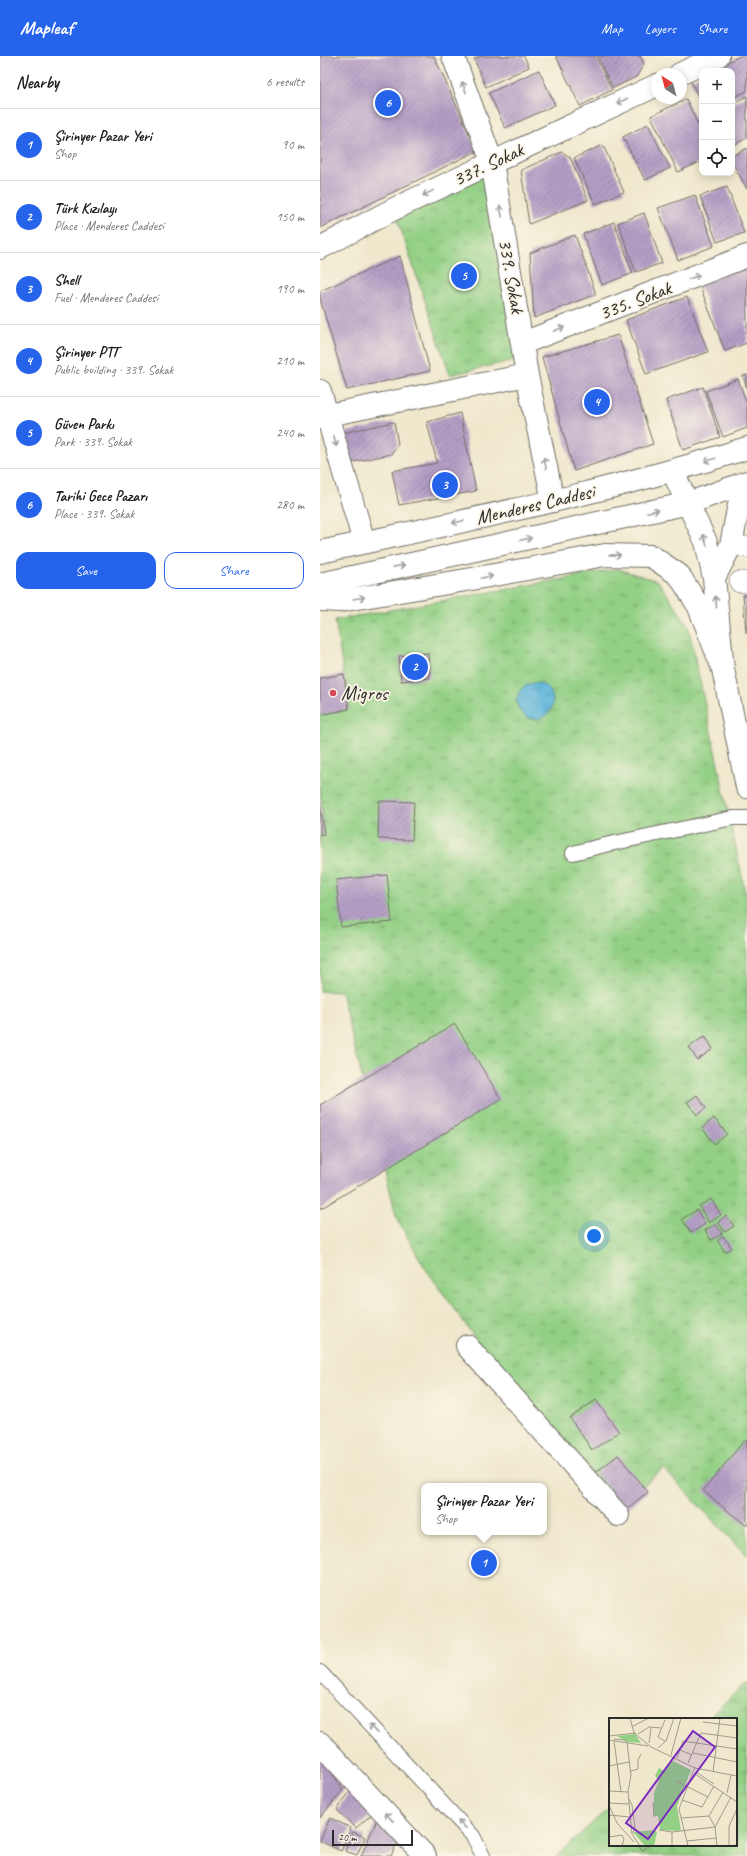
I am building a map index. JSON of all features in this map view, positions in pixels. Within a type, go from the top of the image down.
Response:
[{"type":"main road","name":"339. Sokak","points":[[453,56],[492,162],[523,343],[527,375],[554,501]]},
{"type":"main road","points":[[687,71],[718,56]]},
{"type":"main road","name":"337. Sokak","points":[[320,248],[492,162],[651,88]]},
{"type":"main road","name":"335. Sokak","points":[[523,343],[747,256]]},
{"type":"main road","points":[[328,415],[527,375]]},
{"type":"main road","points":[[320,391],[364,542]]},
{"type":"main road","name":"Menderes Caddesi","points":[[320,552],[554,501],[673,472],[747,448]]},
{"type":"main road","points":[[673,472],[689,503],[706,542],[714,578],[723,669],[747,786]]},
{"type":"main road","points":[[714,578],[731,545],[745,483]]},
{"type":"main road","name":"Menderes Caddesi","points":[[320,584],[689,503],[745,483]]},
{"type":"main road","points":[[320,600],[340,601],[472,580],[605,555],[651,556],[679,575],[699,607],[723,669]]},
{"type":"main road","points":[[467,1346],[618,1515]]},
{"type":"main road","points":[[320,1743],[425,1856]]},
{"type":"lane","points":[[573,853],[733,818],[747,818]]},
{"type":"lane","points":[[320,1672],[473,1836],[483,1856]]},
{"type":"green space","points":[[492,162],[525,358],[450,375],[394,209]]},
{"type":"green space","points":[[618,569],[658,581],[688,625],[747,900],[747,1556],[663,1468],[620,1507],[483,1349],[425,1268],[397,1219],[341,992],[320,991],[320,835],[324,834],[320,787],[320,715],[349,709],[335,620]]},
{"type":"green space","points":[[747,1682],[747,1856],[556,1856],[609,1808],[609,1846],[737,1846],[737,1718],[708,1718]]},
{"type":"water","points":[[535,683],[545,686],[550,691],[553,701],[550,711],[545,716],[535,719],[525,716],[520,711],[517,701],[520,691],[525,686]]},
{"type":"building","points":[[320,56],[434,56],[477,151],[320,228]]},
{"type":"building","points":[[481,56],[524,56],[529,67],[486,87],[474,59]]},
{"type":"building","points":[[556,56],[595,56],[612,90],[580,106]]},
{"type":"building","points":[[597,56],[640,56],[644,64],[636,77],[613,88]]},
{"type":"building","points":[[740,56],[747,56],[747,91],[735,97],[735,68],[716,68]]},
{"type":"building","points":[[539,70],[555,105],[505,128],[489,93]]},
{"type":"building","points":[[699,76],[699,98],[690,80]]},
{"type":"building","points":[[747,96],[747,138],[735,144],[735,104],[735,102]]},
{"type":"building","points":[[687,101],[699,127],[699,162],[678,172],[651,116],[676,104],[687,104]]},
{"type":"building","points":[[648,124],[670,168],[645,180],[623,137]]},
{"type":"building","points":[[603,145],[624,192],[595,204],[574,158]]},
{"type":"building","points":[[747,148],[747,189],[735,167],[735,154]]},
{"type":"building","points":[[562,152],[570,157],[588,200],[529,224],[521,170]]},
{"type":"building","points":[[727,187],[744,233],[717,242],[700,196]]},
{"type":"building","points":[[695,195],[714,246],[678,260],[658,208]]},
{"type":"building","points":[[644,213],[662,263],[636,272],[618,223]]},
{"type":"building","points":[[614,222],[633,273],[602,285],[583,234]]},
{"type":"building","points":[[575,235],[596,294],[534,318],[530,253]]},
{"type":"building","points":[[400,256],[430,371],[347,390],[320,299],[320,291]]},
{"type":"building","points":[[747,265],[747,343],[725,351],[699,284]]},
{"type":"building","points":[[687,297],[708,352],[646,374],[626,320]]},
{"type":"building","points":[[618,335],[653,444],[574,471],[542,357]]},
{"type":"building","points":[[747,375],[747,389],[743,376]]},
{"type":"building","points":[[738,379],[747,404],[747,428],[723,437],[706,391]]},
{"type":"building","points":[[703,387],[720,437],[683,450],[666,400]]},
{"type":"building","points":[[460,413],[476,491],[399,505],[392,471],[437,463],[427,422]]},
{"type":"building","points":[[394,422],[398,444],[391,454],[349,463],[342,433]]},
{"type":"building","points":[[743,595],[747,595],[747,633],[746,633]]},
{"type":"building","points":[[428,653],[430,678],[401,681],[399,656]]},
{"type":"building","name":"Migros","points":[[344,674],[349,709],[320,715],[320,678]]},
{"type":"building","points":[[379,801],[414,802],[412,840],[378,839]]},
{"type":"building","points":[[320,802],[324,834],[320,835]]},
{"type":"building","points":[[387,875],[392,922],[341,927],[336,880]]},
{"type":"building","points":[[455,1024],[501,1099],[320,1209],[320,1105]]},
{"type":"building","points":[[705,1036],[713,1049],[697,1060],[689,1047]]},
{"type":"building","points":[[697,1095],[706,1108],[697,1115],[687,1102]]},
{"type":"building","points":[[714,1118],[727,1134],[715,1144],[702,1128]]},
{"type":"building","points":[[711,1199],[721,1215],[709,1223],[699,1206]]},
{"type":"building","points":[[697,1210],[705,1224],[691,1233],[682,1219]]},
{"type":"building","points":[[726,1216],[734,1226],[725,1232],[718,1222]]},
{"type":"building","points":[[716,1224],[722,1234],[711,1240],[705,1230]]},
{"type":"building","points":[[723,1236],[732,1248],[725,1252],[717,1240]]},
{"type":"building","points":[[596,1400],[619,1432],[592,1450],[570,1418]]},
{"type":"building","points":[[747,1440],[747,1526],[703,1491],[743,1442]]},
{"type":"building","points":[[618,1455],[648,1492],[625,1510],[595,1473]]},
{"type":"building","points":[[322,1757],[343,1790],[320,1818],[320,1759]]},
{"type":"building","points":[[351,1790],[372,1814],[356,1828],[337,1810]]},
{"type":"building","points":[[330,1818],[351,1828],[341,1851],[320,1841]]},
{"type":"building","points":[[377,1819],[398,1841],[391,1856],[361,1856]]},
{"type":"building","points":[[353,1832],[365,1837],[357,1855],[345,1851]]},
{"type":"building","points":[[639,1846],[648,1846],[643,1850]]},
{"type":"place","name":"Tarihi Gece Pazarı","points":[[388,103]]},
{"type":"place","name":"Güven Parkı","points":[[464,276]]},
{"type":"place","name":"Şirinyer PTT","points":[[597,402]]},
{"type":"place","name":"Shell","points":[[445,485]]},
{"type":"place","name":"Türk Kızılayı","points":[[415,667]]},
{"type":"place","name":"Migros","points":[[333,693]]},
{"type":"place","name":"Şirinyer Pazar Yeri","points":[[484,1563]]}]
